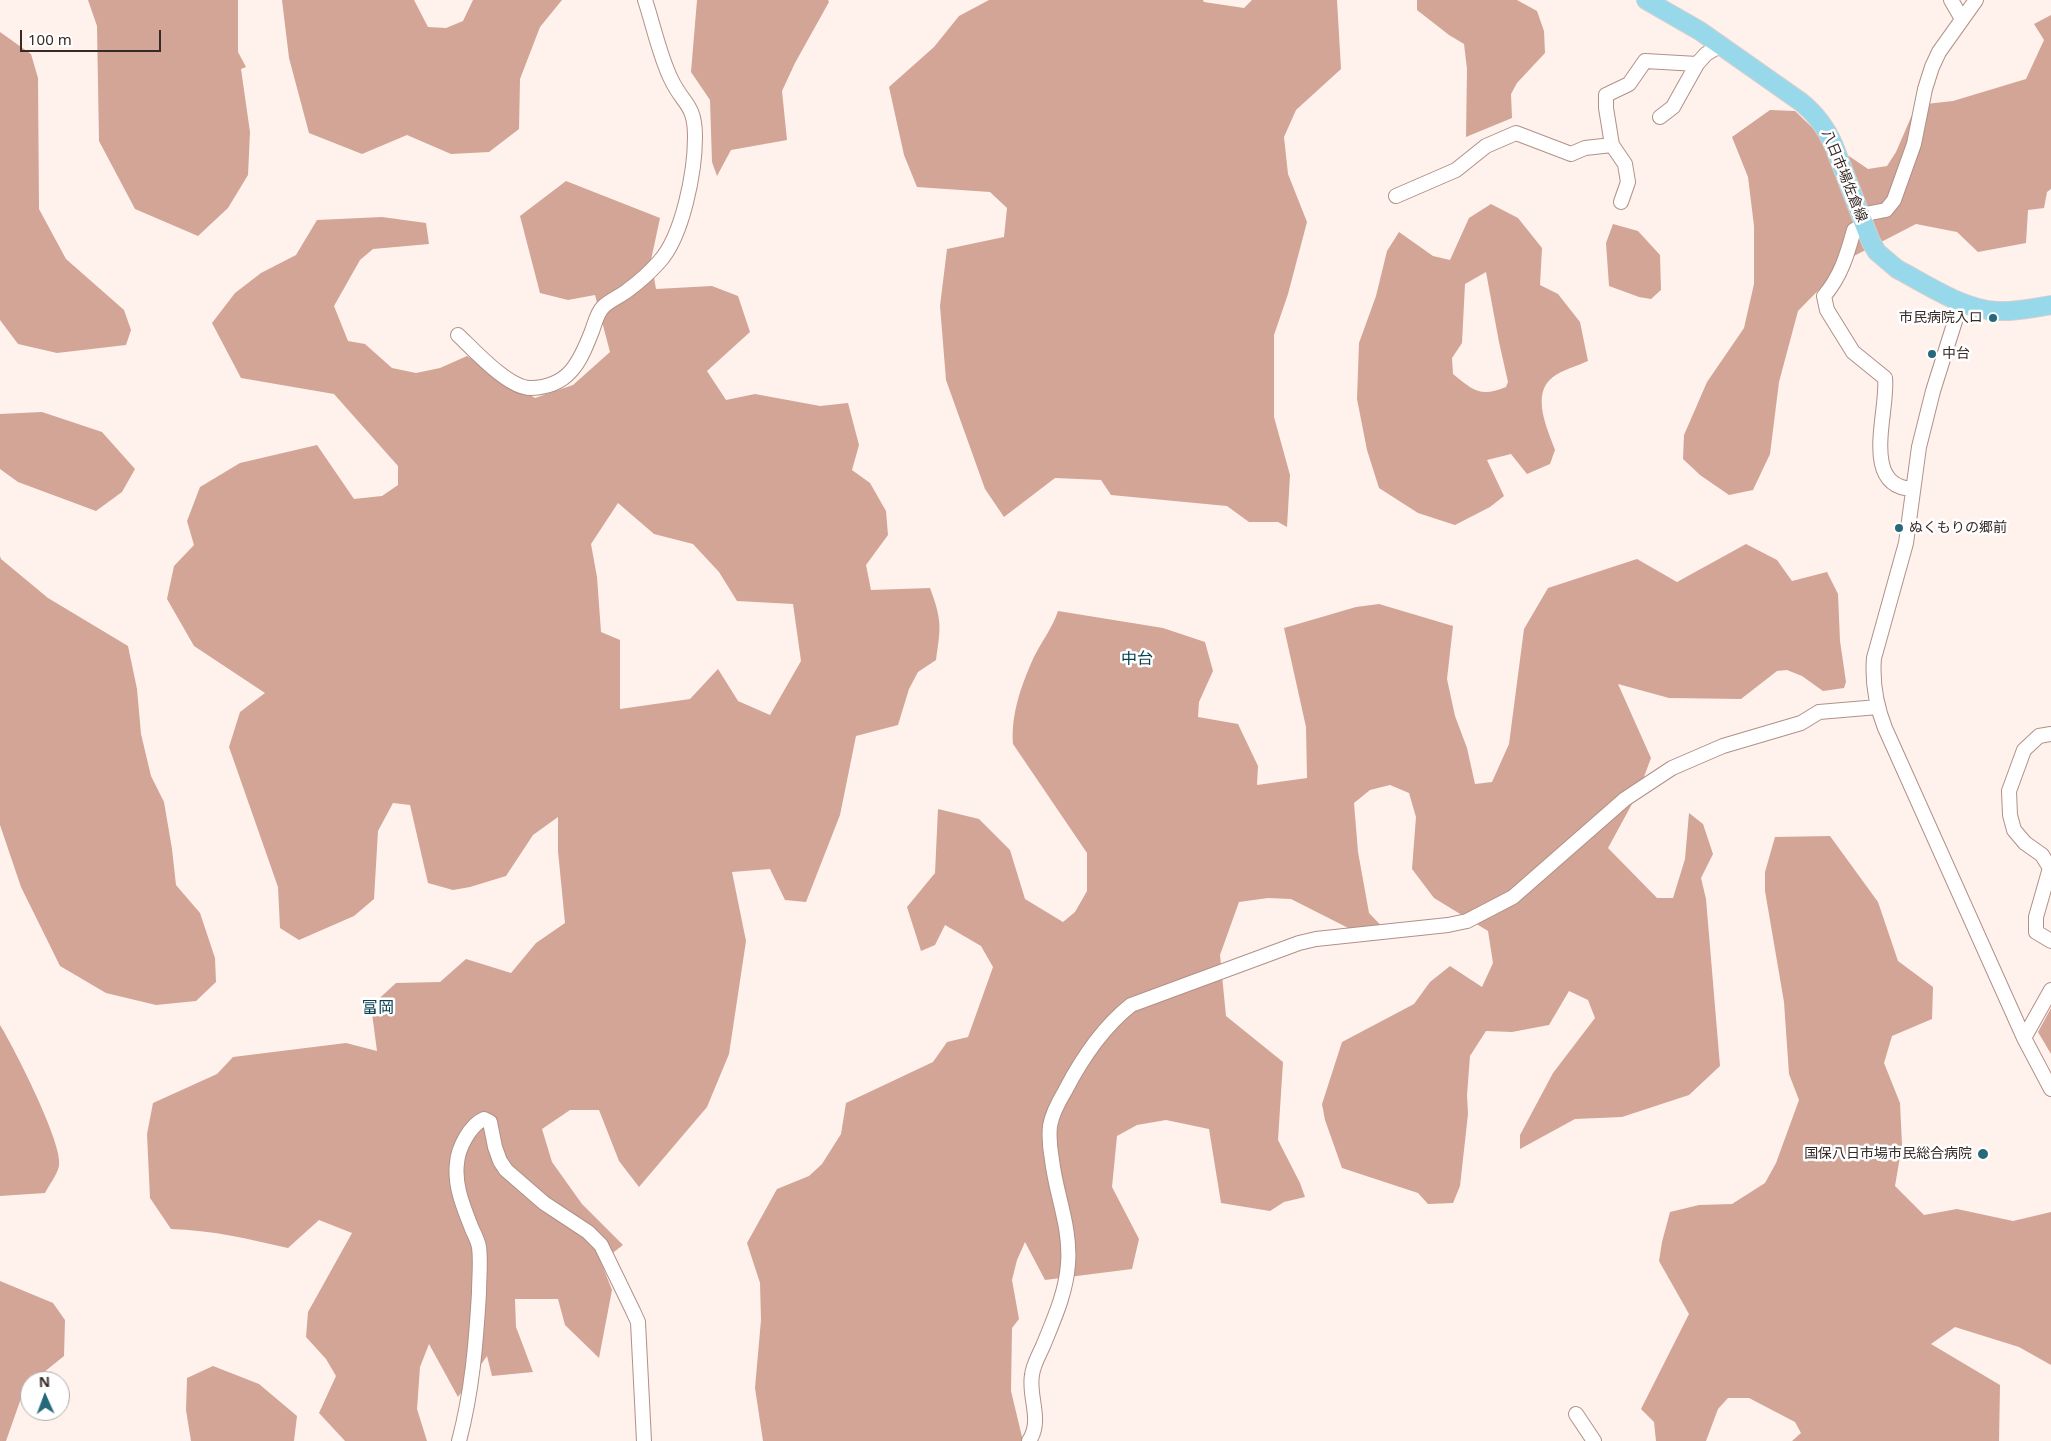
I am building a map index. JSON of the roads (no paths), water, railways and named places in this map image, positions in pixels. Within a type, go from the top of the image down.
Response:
[{"type":"main road","name":"八日市場佐倉線","points":[[1646,0],[1722,45],[1801,102],[1819,119],[1834,146],[1871,242],[1886,260],[1975,308],[1997,312],[2051,305]]},
{"type":"street","points":[[458,335],[500,373],[515,383],[529,388],[547,385],[568,376],[582,357],[603,307],[635,284],[660,261],[671,244],[679,226],[690,177],[695,139],[694,121],[691,108],[670,78],[645,0]]},
{"type":"street","points":[[1951,0],[1962,19]]},
{"type":"street","points":[[1913,489],[1900,488],[1887,477],[1884,469],[1881,449],[1881,422],[1886,390],[1884,378],[1853,352],[1826,310],[1824,296],[1836,282],[1846,260],[1854,230],[1862,220],[1886,210],[1894,200],[1914,144],[1925,89],[1932,68],[1939,52],[1976,0]]},
{"type":"street","points":[[1660,117],[1673,107],[1697,64],[1706,54],[1722,45]]},
{"type":"street","points":[[1620,202],[1628,182],[1625,164],[1612,145],[1606,108],[1606,95],[1630,84],[1645,61],[1697,64]]},
{"type":"street","points":[[1396,196],[1456,170],[1486,146],[1516,133],[1571,154],[1585,148],[1612,145]]},
{"type":"street","points":[[1961,302],[1933,391],[1920,447],[1906,543],[1874,658],[1873,674],[1878,707],[1885,728],[2024,1038],[2051,1089]]},
{"type":"street","points":[[1029,1441],[1035,1430],[1036,1413],[1031,1391],[1032,1374],[1064,1292],[1068,1262],[1067,1226],[1052,1160],[1050,1125],[1058,1104],[1077,1068],[1100,1034],[1119,1014],[1131,1005],[1299,943],[1316,939],[1448,925],[1467,921],[1513,897],[1625,798],[1672,768],[1723,746],[1800,723],[1818,712],[1878,707]]},
{"type":"street","points":[[2051,734],[2039,736],[2024,750],[2009,791],[2010,815],[2014,830],[2026,843],[2042,855],[2050,868],[2036,918],[2036,932],[2051,941]]},
{"type":"street","points":[[2024,1038],[2051,990]]},
{"type":"street","points":[[460,1441],[467,1413],[472,1378],[480,1281],[479,1246],[458,1192],[457,1162],[465,1140],[478,1123],[484,1119],[490,1122],[495,1147],[506,1170],[544,1203],[588,1232],[601,1245],[638,1322],[644,1441]]},
{"type":"street","points":[[1576,1414],[1594,1441]]},
{"type":"place","name":"市民病院入ロ","points":[[1993,318]]},
{"type":"place","name":"中台","points":[[1932,354]]},
{"type":"place","name":"ぬくもりの郷前","points":[[1899,528]]},
{"type":"place","name":"国保八日市場市民総合病院","points":[[1983,1154]]},
{"type":"district","name":"中台","points":[[1137,659]]},
{"type":"district","name":"富岡","points":[[378,1008]]}]
